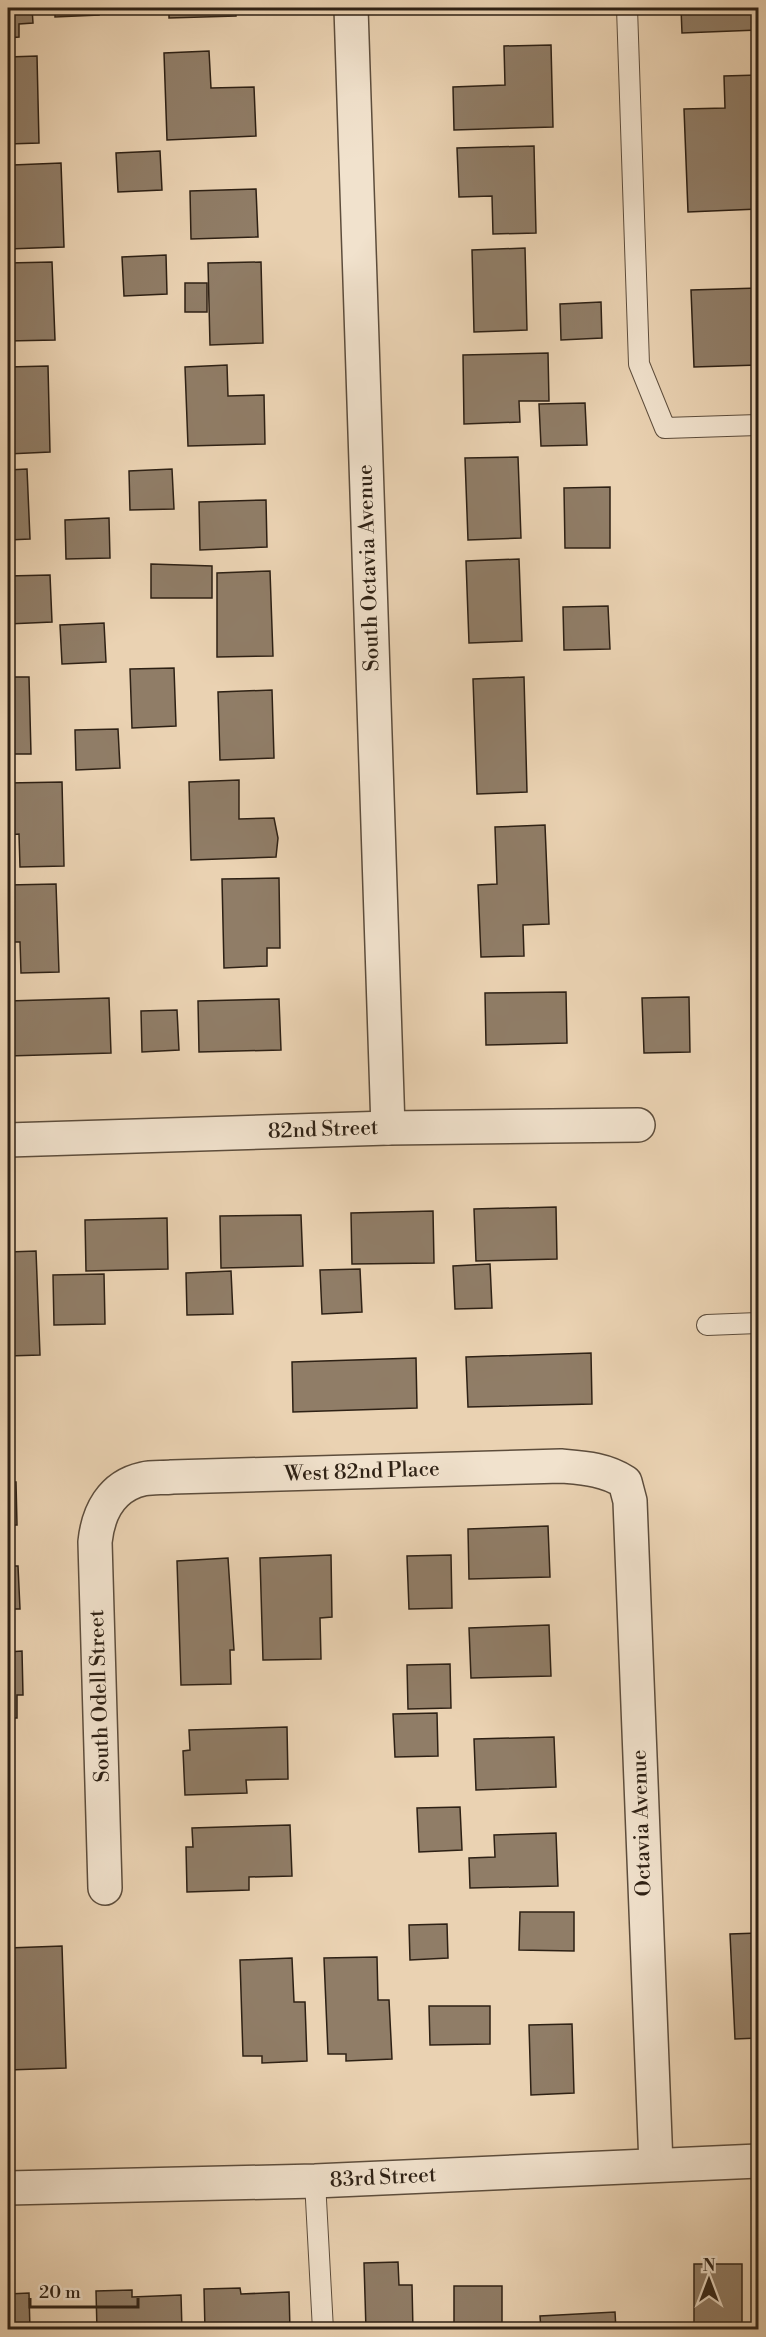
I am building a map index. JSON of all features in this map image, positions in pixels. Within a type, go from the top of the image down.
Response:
[{"type":"street","name":"South Octavia Avenue","points":[[351,8],[388,1128]]},
{"type":"street","name":"82nd Street","points":[[8,1140],[388,1128],[638,1125]]},
{"type":"street","name":"West 82nd Place","points":[[105,1506],[118,1490],[143,1479],[561,1466],[594,1469],[614,1474],[625,1482]]},
{"type":"street","name":"Octavia Avenue","points":[[625,1482],[630,1501],[656,2165]]},
{"type":"street","name":"South Odell Street","points":[[105,1506],[97,1522],[95,1542],[105,1888]]},
{"type":"street","name":"83rd Street","points":[[8,2188],[315,2181],[759,2161]]},
{"type":"lane","points":[[627,8],[639,364],[665,428],[759,425]]},
{"type":"lane","points":[[707,1325],[759,1323]]},
{"type":"lane","points":[[315,2181],[323,2330]]},
{"type":"building","points":[[8,8],[32,8],[33,23],[19,24],[19,37],[8,38]]},
{"type":"building","points":[[55,8],[98,8],[99,15],[55,17]]},
{"type":"building","points":[[113,8],[149,8],[149,11],[113,13]]},
{"type":"building","points":[[169,8],[236,8],[236,16],[169,18]]},
{"type":"building","points":[[451,8],[535,8],[451,10]]},
{"type":"building","points":[[681,8],[758,8],[758,30],[682,33]]},
{"type":"building","points":[[551,45],[553,127],[454,130],[453,87],[505,85],[504,46]]},
{"type":"building","points":[[209,51],[211,88],[254,87],[256,136],[167,140],[164,53]]},
{"type":"building","points":[[37,56],[39,143],[8,144],[8,57]]},
{"type":"building","points":[[758,75],[758,209],[688,212],[684,109],[725,108],[724,76]]},
{"type":"building","points":[[534,146],[536,233],[493,234],[492,196],[459,197],[457,148]]},
{"type":"building","points":[[160,151],[162,190],[118,192],[116,153]]},
{"type":"building","points":[[61,163],[64,247],[8,249],[8,206],[14,205],[13,165]]},
{"type":"building","points":[[256,189],[258,237],[191,239],[190,191]]},
{"type":"building","points":[[525,248],[527,330],[474,332],[472,250]]},
{"type":"building","points":[[166,255],[167,294],[124,296],[122,257]]},
{"type":"building","points":[[52,262],[55,340],[8,341],[8,263]]},
{"type":"building","points":[[261,262],[263,343],[210,345],[208,263]]},
{"type":"building","points":[[185,283],[207,283],[207,312],[185,312]]},
{"type":"building","points":[[758,288],[758,365],[694,367],[691,290]]},
{"type":"building","points":[[601,302],[602,338],[561,340],[560,304]]},
{"type":"building","points":[[548,353],[549,401],[519,401],[520,422],[464,424],[463,355]]},
{"type":"building","points":[[227,365],[228,396],[264,395],[265,444],[188,446],[185,367]]},
{"type":"building","points":[[48,366],[50,452],[8,454],[8,367]]},
{"type":"building","points":[[585,403],[587,445],[541,446],[539,404]]},
{"type":"building","points":[[518,457],[521,538],[468,540],[465,458]]},
{"type":"building","points":[[27,469],[30,539],[8,540],[8,470]]},
{"type":"building","points":[[172,469],[174,509],[130,510],[129,471]]},
{"type":"building","points":[[610,487],[610,548],[565,548],[564,488]]},
{"type":"building","points":[[266,500],[267,547],[200,550],[199,502]]},
{"type":"building","points":[[109,518],[110,558],[66,559],[65,520]]},
{"type":"building","points":[[519,559],[522,641],[469,643],[466,561]]},
{"type":"building","points":[[151,564],[212,566],[212,598],[151,598]]},
{"type":"building","points":[[270,571],[273,656],[217,657],[217,573]]},
{"type":"building","points":[[50,575],[52,622],[8,624],[8,576]]},
{"type":"building","points":[[608,606],[610,649],[564,650],[563,607]]},
{"type":"building","points":[[104,623],[106,662],[62,664],[60,625]]},
{"type":"building","points":[[174,668],[176,726],[132,728],[130,669]]},
{"type":"building","points":[[8,677],[29,677],[31,754],[8,754]]},
{"type":"building","points":[[524,677],[527,792],[477,794],[473,679]]},
{"type":"building","points":[[272,690],[274,758],[220,760],[218,692]]},
{"type":"building","points":[[118,729],[120,768],[76,770],[75,730]]},
{"type":"building","points":[[239,780],[239,819],[274,818],[278,838],[276,857],[191,860],[189,782]]},
{"type":"building","points":[[62,782],[64,866],[20,867],[19,834],[8,835],[8,783]]},
{"type":"building","points":[[545,825],[549,924],[523,925],[524,956],[481,957],[478,885],[497,884],[495,827]]},
{"type":"building","points":[[279,878],[280,948],[267,948],[267,966],[224,968],[222,879]]},
{"type":"building","points":[[56,884],[59,972],[21,973],[20,942],[8,942],[8,885]]},
{"type":"building","points":[[566,992],[567,1043],[486,1045],[485,993]]},
{"type":"building","points":[[689,997],[690,1052],[644,1053],[642,998]]},
{"type":"building","points":[[109,998],[111,1053],[8,1056],[8,1001]]},
{"type":"building","points":[[279,999],[281,1050],[199,1052],[198,1001]]},
{"type":"building","points":[[177,1010],[179,1050],[142,1052],[141,1011]]},
{"type":"building","points":[[556,1207],[557,1259],[476,1261],[474,1209]]},
{"type":"building","points":[[433,1211],[434,1263],[352,1264],[351,1213]]},
{"type":"building","points":[[301,1215],[303,1266],[221,1268],[220,1216]]},
{"type":"building","points":[[167,1218],[168,1269],[86,1271],[85,1220]]},
{"type":"building","points":[[36,1251],[40,1355],[8,1356],[8,1252]]},
{"type":"building","points":[[490,1264],[492,1308],[455,1309],[453,1266]]},
{"type":"building","points":[[360,1269],[362,1312],[322,1314],[320,1270]]},
{"type":"building","points":[[231,1271],[233,1314],[187,1315],[186,1273]]},
{"type":"building","points":[[104,1274],[105,1324],[54,1325],[53,1275]]},
{"type":"building","points":[[591,1353],[592,1404],[468,1407],[466,1357]]},
{"type":"building","points":[[416,1358],[417,1408],[293,1412],[292,1362]]},
{"type":"building","points":[[8,1482],[16,1482],[17,1525],[11,1525],[11,1549],[8,1549]]},
{"type":"building","points":[[548,1526],[550,1577],[469,1579],[468,1529]]},
{"type":"building","points":[[331,1555],[332,1617],[320,1618],[321,1659],[263,1660],[260,1558]]},
{"type":"building","points":[[451,1555],[452,1608],[409,1609],[407,1556]]},
{"type":"building","points":[[228,1558],[234,1650],[230,1650],[231,1684],[181,1685],[177,1561]]},
{"type":"building","points":[[8,1566],[18,1566],[20,1609],[13,1609],[13,1632],[8,1632]]},
{"type":"building","points":[[549,1625],[551,1676],[471,1678],[469,1628]]},
{"type":"building","points":[[22,1651],[23,1695],[17,1695],[17,1718],[8,1718],[8,1652]]},
{"type":"building","points":[[450,1664],[451,1708],[408,1709],[407,1665]]},
{"type":"building","points":[[437,1713],[438,1756],[395,1757],[393,1714]]},
{"type":"building","points":[[287,1727],[288,1779],[246,1780],[247,1793],[185,1795],[183,1751],[190,1750],[189,1730]]},
{"type":"building","points":[[554,1737],[556,1787],[476,1790],[474,1739]]},
{"type":"building","points":[[460,1807],[462,1850],[419,1852],[417,1808]]},
{"type":"building","points":[[290,1825],[292,1876],[249,1877],[249,1890],[187,1892],[186,1847],[193,1847],[192,1828]]},
{"type":"building","points":[[556,1833],[558,1886],[470,1888],[469,1858],[495,1857],[494,1835]]},
{"type":"building","points":[[12,1862],[13,1906],[8,1906],[8,1863]]},
{"type":"building","points":[[520,1912],[574,1912],[574,1951],[519,1950]]},
{"type":"building","points":[[447,1924],[448,1958],[410,1960],[409,1925]]},
{"type":"building","points":[[758,1933],[758,2038],[735,2039],[730,1934]]},
{"type":"building","points":[[62,1946],[66,2068],[8,2070],[8,1948]]},
{"type":"building","points":[[377,1957],[378,2000],[389,2000],[392,2059],[346,2061],[346,2054],[328,2054],[324,1958]]},
{"type":"building","points":[[292,1958],[294,2002],[305,2002],[307,2061],[262,2063],[262,2056],[243,2056],[240,1960]]},
{"type":"building","points":[[429,2006],[490,2006],[490,2044],[430,2045]]},
{"type":"building","points":[[572,2024],[574,2093],[531,2095],[529,2025]]},
{"type":"building","points":[[398,2262],[399,2285],[412,2285],[413,2330],[366,2330],[364,2263]]},
{"type":"building","points":[[694,2264],[742,2264],[742,2330],[694,2330]]},
{"type":"building","points":[[454,2286],[502,2286],[502,2330],[454,2330]]},
{"type":"building","points":[[240,2288],[241,2294],[289,2292],[290,2330],[205,2330],[204,2289]]},
{"type":"building","points":[[132,2290],[132,2297],[181,2295],[182,2330],[97,2330],[96,2291]]},
{"type":"building","points":[[29,2293],[30,2330],[8,2330],[8,2294]]},
{"type":"building","points":[[615,2312],[616,2330],[541,2330],[540,2316]]}]
